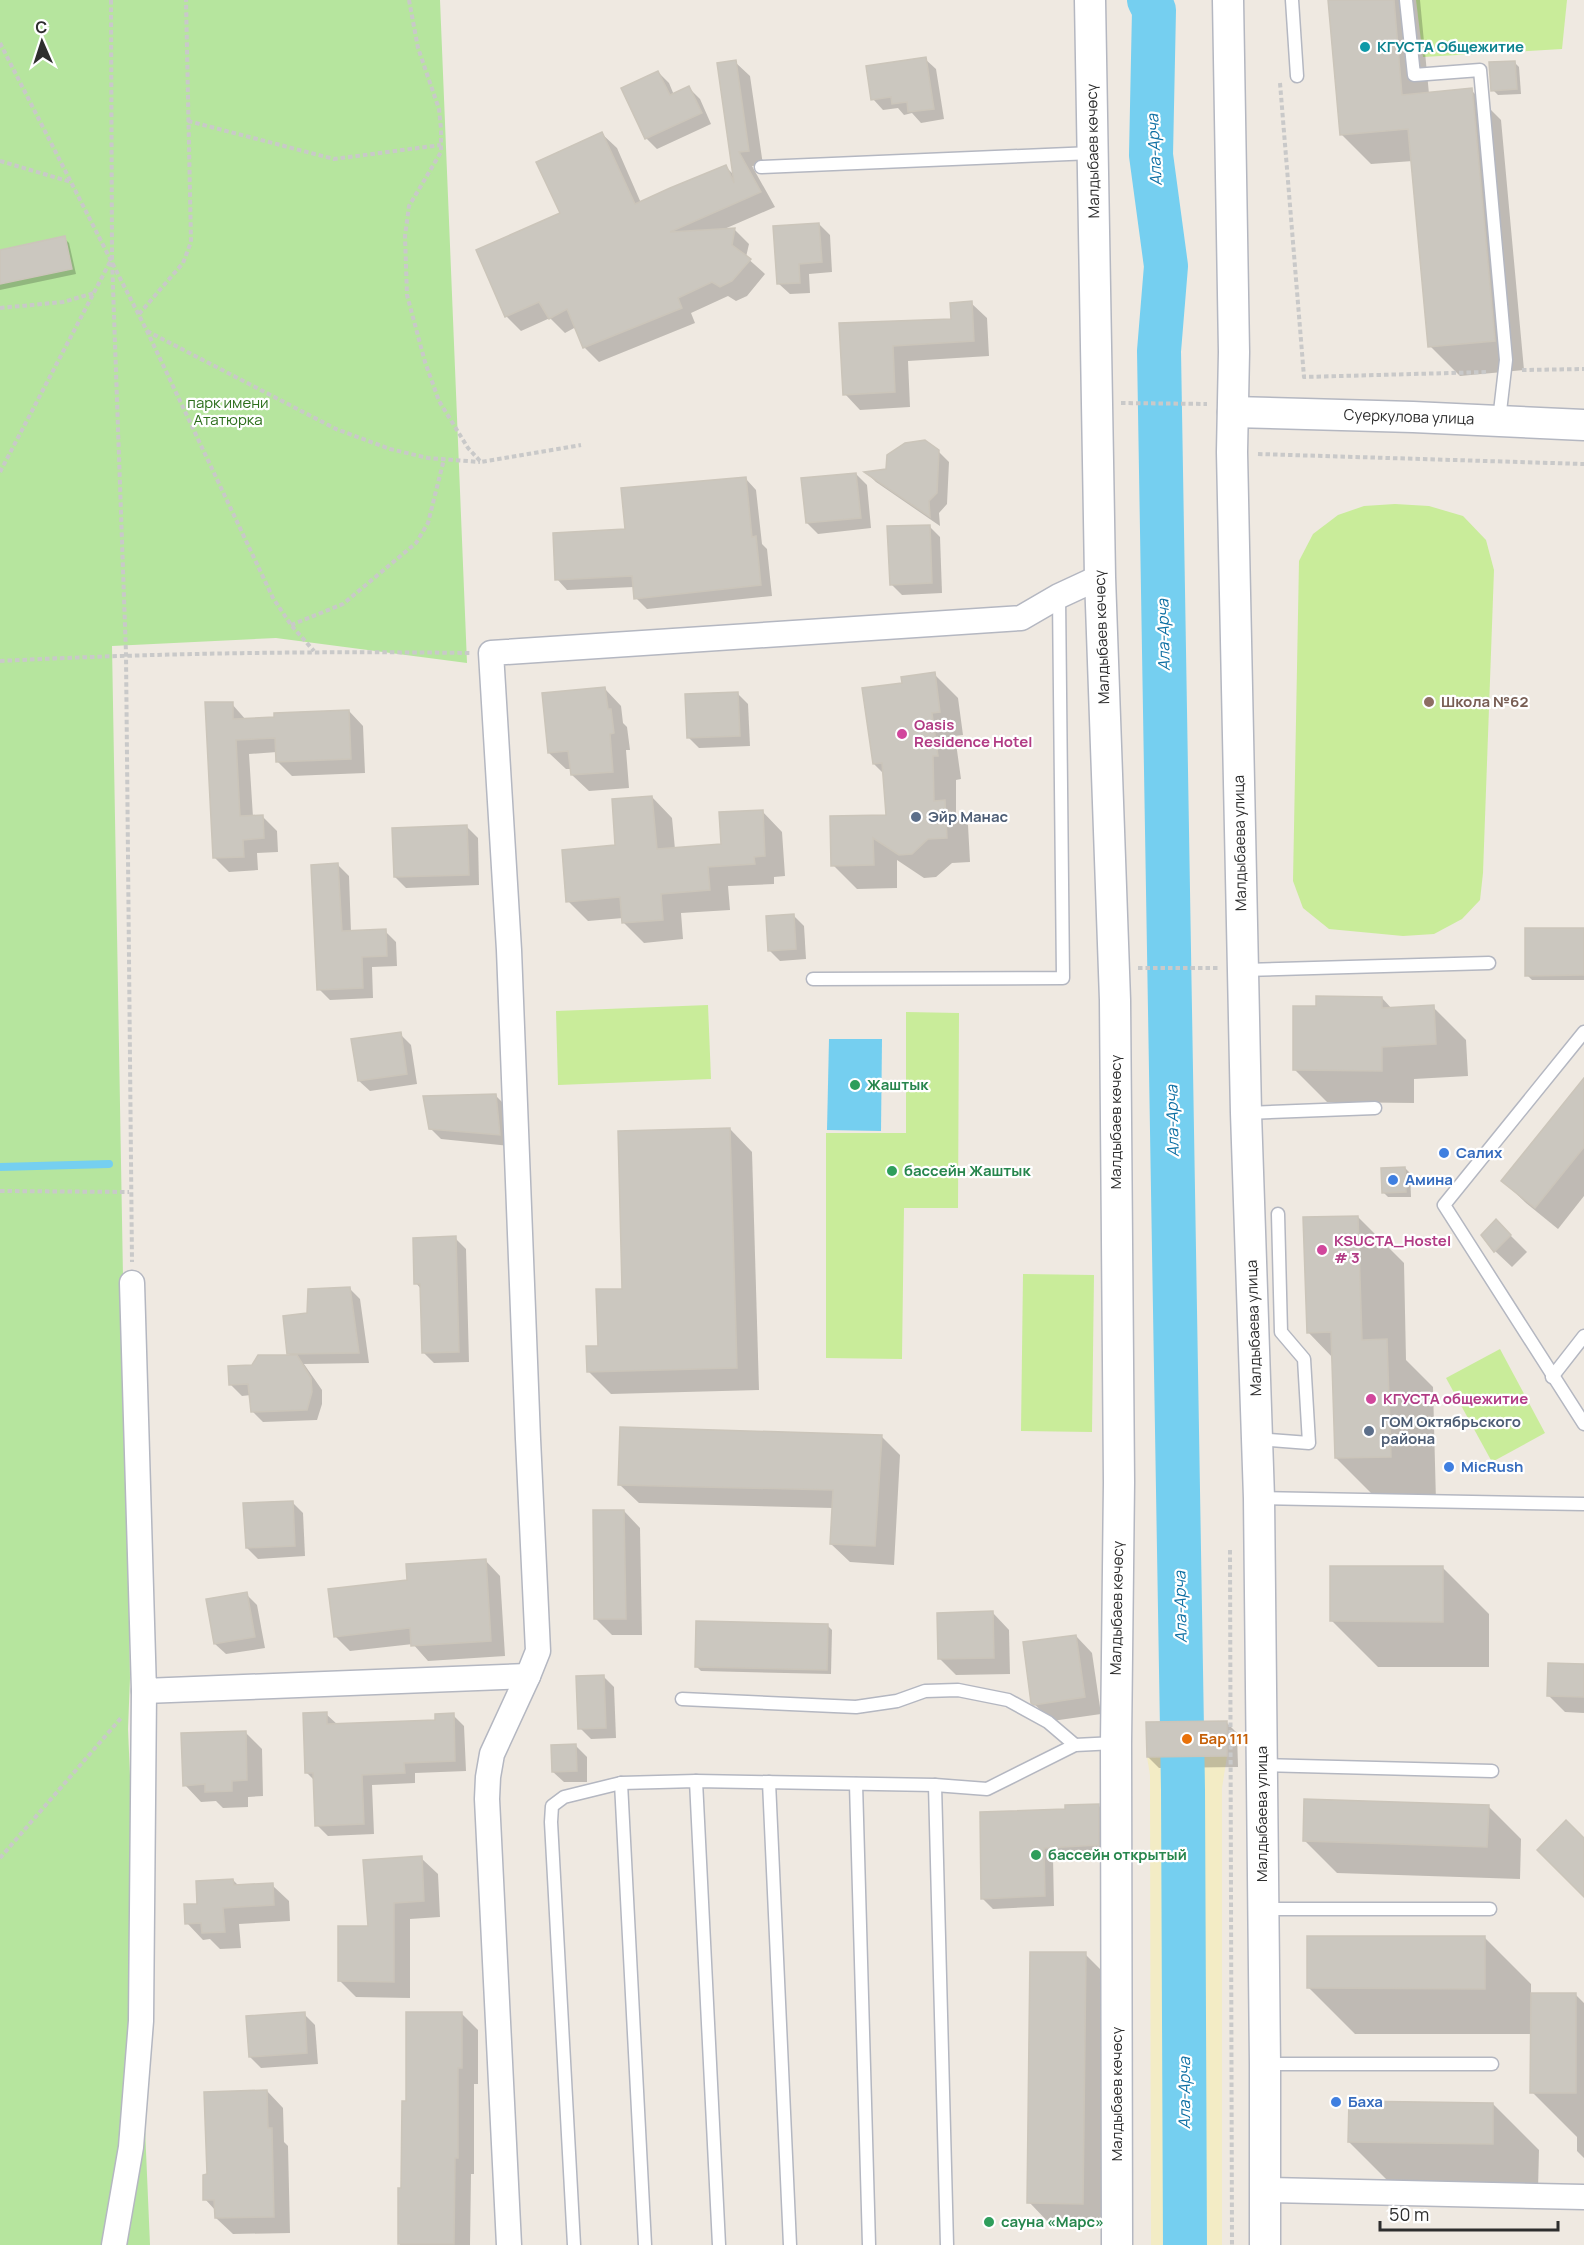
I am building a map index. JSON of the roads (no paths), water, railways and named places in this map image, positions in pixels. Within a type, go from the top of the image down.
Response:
[{"type":"street","name":"Малдыбаев көчөсү","points":[[1090,0],[1100,577],[1115,1000],[1119,1482],[1116,1743],[1117,2245]]},
{"type":"street","points":[[1220,408],[1228,0]]},
{"type":"street","name":"Суеркулова улица","points":[[1220,408],[1584,425]]},
{"type":"street","name":"Малдыбаева улица","points":[[1220,408],[1232,453],[1233,969],[1246,1113],[1258,1439],[1265,2245]]},
{"type":"street","points":[[509,2245],[487,1799],[488,1777],[492,1754],[538,1651],[509,950],[491,653],[1021,618],[1059,596],[1100,577]]},
{"type":"street","points":[[114,2245],[131,2147],[141,2021],[144,1691],[132,1283]]},
{"type":"street","points":[[144,1691],[528,1676]]},
{"type":"street","points":[[1265,2190],[1584,2197]]},
{"type":"lane","points":[[1292,0],[1297,76]]},
{"type":"lane","points":[[1406,0],[1414,75],[1480,70],[1506,360],[1499,421]]},
{"type":"lane","points":[[761,167],[1093,153]]},
{"type":"lane","points":[[813,979],[1063,978],[1059,596]]},
{"type":"lane","points":[[1233,969],[1490,963]]},
{"type":"lane","points":[[1584,1032],[1444,1205],[1584,1424]]},
{"type":"lane","points":[[1246,1113],[1375,1107]]},
{"type":"lane","points":[[1258,1439],[1309,1443],[1304,1359],[1281,1332],[1278,1214]]},
{"type":"lane","points":[[1552,1377],[1584,1336]]},
{"type":"lane","points":[[1259,1498],[1584,1504]]},
{"type":"lane","points":[[682,1699],[856,1707],[897,1701],[925,1691],[958,1690],[1008,1700],[1048,1722],[1075,1745]]},
{"type":"lane","points":[[574,2245],[552,1806],[564,1797],[621,1783],[769,1782],[935,1785],[987,1789],[1075,1745],[1116,1743]]},
{"type":"lane","points":[[1262,1765],[1492,1771]]},
{"type":"lane","points":[[696,1781],[719,2245]]},
{"type":"lane","points":[[769,1782],[790,2245]]},
{"type":"lane","points":[[621,1783],[645,2245]]},
{"type":"lane","points":[[856,1784],[869,2245]]},
{"type":"lane","points":[[935,1785],[947,2245]]},
{"type":"lane","points":[[1263,1909],[1490,1909]]},
{"type":"lane","points":[[1265,2064],[1492,2064]]},
{"type":"water","name":"Жаштык","points":[[829,1039],[882,1039],[881,1131],[827,1130]]},
{"type":"waterway","name":"Ала-Арча","points":[[1149,0],[1154,10],[1151,155],[1166,266],[1159,351],[1183,1790],[1185,2245]]},
{"type":"waterway","points":[[0,1167],[109,1164]]},
{"type":"place","name":"КГУСТА Общежитие","points":[[1365,47]]},
{"type":"place","name":"Школа №62","points":[[1429,702]]},
{"type":"place","name":"Oasis Residence Hotel","points":[[902,734]]},
{"type":"place","name":"Эйр Манас","points":[[916,817]]},
{"type":"place","name":"Жаштык","points":[[855,1085]]},
{"type":"place","name":"Салих","points":[[1444,1153]]},
{"type":"place","name":"бассейн Жаштык","points":[[892,1171]]},
{"type":"place","name":"Амина","points":[[1393,1180]]},
{"type":"place","name":"KSUCTA_Hostel # 3","points":[[1322,1250]]},
{"type":"place","name":"КГУСТА общежитие","points":[[1371,1399]]},
{"type":"place","name":"ГОМ Октябрьского района","points":[[1369,1431]]},
{"type":"place","name":"MicRush","points":[[1449,1467]]},
{"type":"place","name":"Бар 111","points":[[1187,1739]]},
{"type":"place","name":"бассейн открытый","points":[[1036,1855]]},
{"type":"place","name":"Баха","points":[[1336,2102]]},
{"type":"place","name":"сауна «Марс»","points":[[989,2222]]},
{"type":"park label","name":"парк имени Ататюрка","points":[[228,412]]}]
